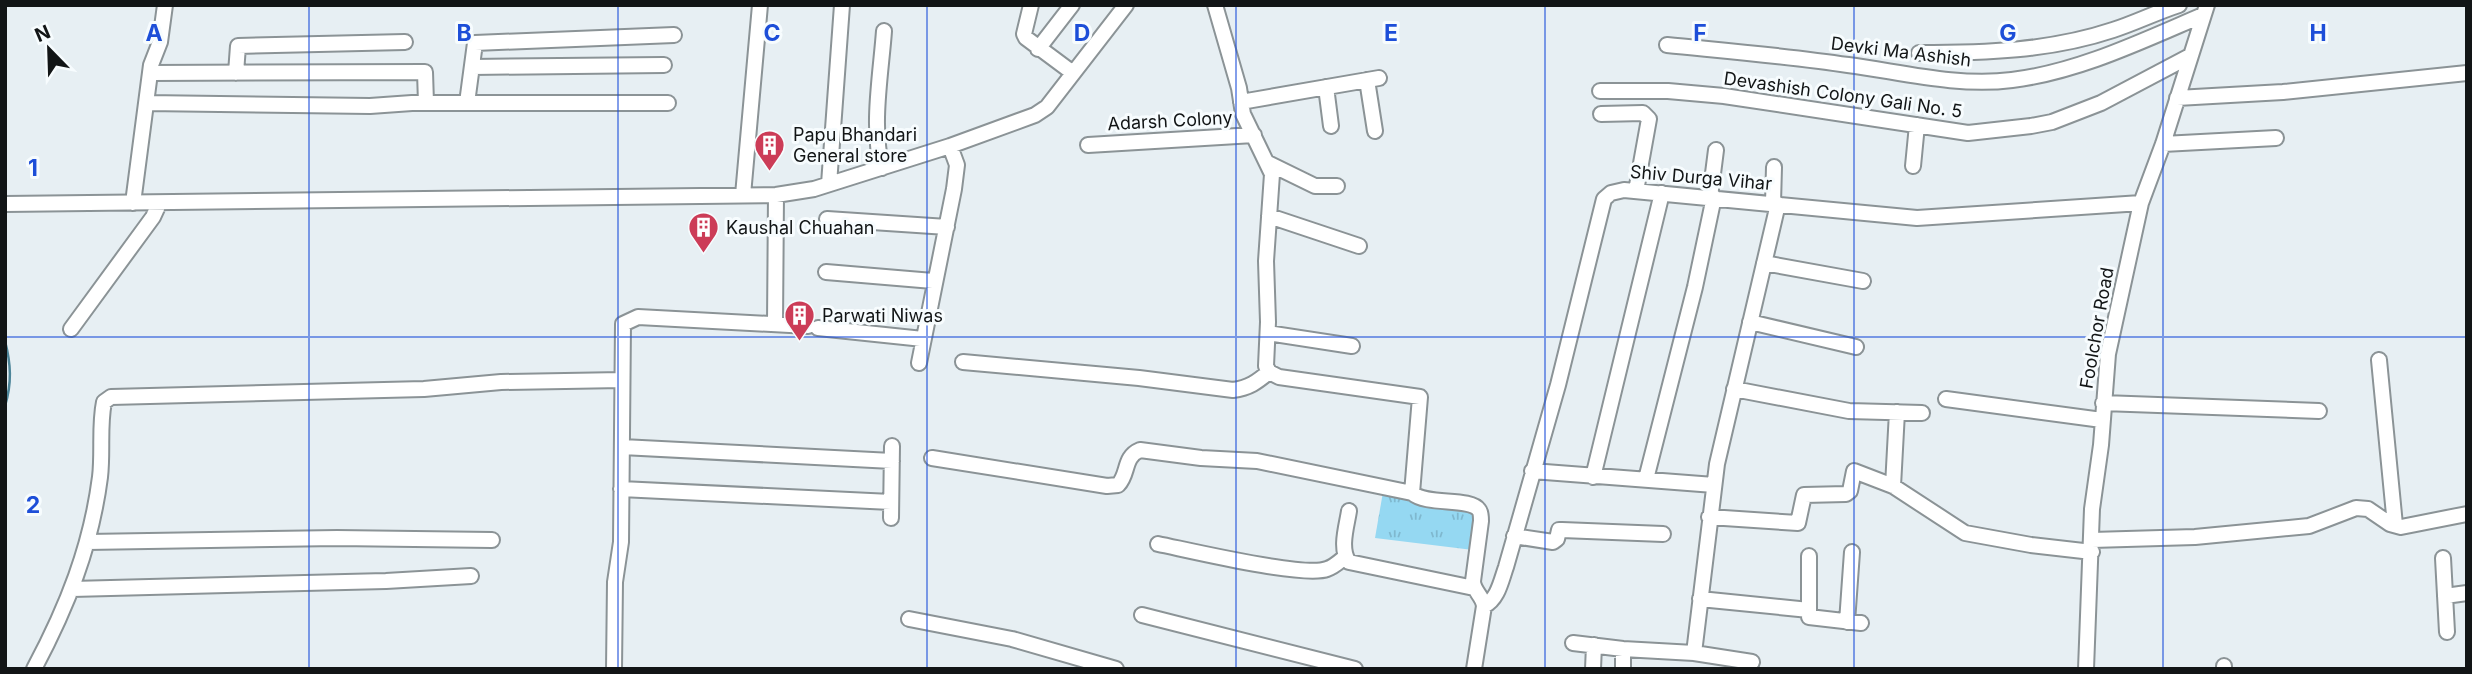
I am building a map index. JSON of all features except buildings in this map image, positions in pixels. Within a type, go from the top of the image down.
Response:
[{"type":"street","points":[[133,203],[151,65],[160,42],[165,5]]},
{"type":"street","points":[[743,195],[760,5]]},
{"type":"street","points":[[829,184],[842,5]]},
{"type":"street","points":[[1031,5],[1024,34],[1026,38],[1073,73]]},
{"type":"street","points":[[1038,49],[1072,5]]},
{"type":"street","points":[[5,204],[776,195],[796,192],[951,151],[1035,115],[1047,107],[1126,5]]},
{"type":"street","points":[[1215,5],[1240,88],[1243,114],[1272,174],[1265,287],[1268,333],[1266,366],[1269,372],[1279,377],[1420,397],[1412,493]]},
{"type":"street","points":[[1919,53],[1989,53],[2040,46],[2111,31],[2179,5]]},
{"type":"street","name":"Devki Ma Ashish","points":[[1667,45],[1835,63],[1921,77],[1964,81],[2011,80],[2100,58],[2205,10]]},
{"type":"street","name":"Foolchor Road","points":[[2086,669],[2092,509],[2108,354],[2140,203],[2163,144],[2205,10]]},
{"type":"street","points":[[882,168],[878,155],[878,136],[884,31]]},
{"type":"street","points":[[467,103],[475,43],[674,35]]},
{"type":"street","points":[[236,73],[238,46],[405,43]]},
{"type":"street","name":"Devashish Colony Gali No. 5","points":[[1600,91],[1668,91],[1724,96],[1968,133],[2052,122],[2101,103],[2190,56]]},
{"type":"street","points":[[472,66],[664,65]]},
{"type":"street","points":[[151,73],[425,72],[426,103]]},
{"type":"street","points":[[2177,99],[2283,92],[2467,74]]},
{"type":"street","points":[[1241,102],[1373,79],[1375,131]]},
{"type":"street","points":[[1326,87],[1331,126]]},
{"type":"street","points":[[147,103],[370,106],[426,103],[668,103]]},
{"type":"street","points":[[1601,114],[1643,113],[1649,119],[1636,191]]},
{"type":"street","points":[[1913,166],[1917,125]]},
{"type":"street","name":"Adarsh Colony","points":[[1088,145],[1254,135]]},
{"type":"street","points":[[2163,144],[2276,138]]},
{"type":"street","points":[[1646,479],[1695,287],[1712,197],[1716,150]]},
{"type":"street","points":[[919,363],[957,165],[951,151]]},
{"type":"street","points":[[1268,163],[1315,186],[1337,186]]},
{"type":"street","points":[[1694,653],[1714,485],[1764,263],[1775,204],[1774,167]]},
{"type":"street","name":"Shiv Durga Vihar","points":[[1484,606],[1490,604],[1496,595],[1558,385],[1604,199],[1611,193],[1624,190],[1712,197],[1917,218],[2140,203]]},
{"type":"street","points":[[1593,477],[1662,193]]},
{"type":"street","points":[[775,324],[776,195]]},
{"type":"street","points":[[71,329],[153,217],[159,204]]},
{"type":"street","points":[[1269,216],[1359,246]]},
{"type":"street","points":[[827,219],[947,227]]},
{"type":"street","points":[[1764,263],[1863,281]]},
{"type":"street","points":[[826,272],[933,281]]},
{"type":"street","points":[[614,669],[615,582],[621,542],[623,324],[638,317],[775,324],[923,339]]},
{"type":"street","points":[[1750,322],[1856,347]]},
{"type":"street","points":[[1268,333],[1352,346]]},
{"type":"street","points":[[2379,360],[2395,525]]},
{"type":"street","points":[[963,362],[1139,378],[1233,390],[1245,389],[1255,384],[1269,372]]},
{"type":"street","points":[[34,669],[72,589],[87,542],[100,477],[104,402],[111,397],[424,389],[501,382],[622,380]]},
{"type":"street","points":[[1734,389],[1849,411],[1922,413]]},
{"type":"street","points":[[1947,399],[2102,419]]},
{"type":"street","points":[[2103,403],[2319,411]]},
{"type":"street","points":[[1893,486],[1897,412]]},
{"type":"street","points":[[891,518],[892,446]]},
{"type":"street","points":[[622,447],[892,461]]},
{"type":"street","points":[[932,458],[1107,486],[1118,485],[1124,479],[1128,460],[1132,453],[1140,450],[1201,458],[1257,461],[1412,493],[1433,501],[1472,505],[1478,508],[1481,521],[1472,581],[1483,599],[1484,606],[1474,669]]},
{"type":"street","points":[[1532,471],[1714,485]]},
{"type":"street","points":[[1709,517],[1798,523],[1804,495],[1846,494],[1850,491],[1854,471],[1893,486],[1965,533],[2031,545],[2092,546],[2309,526],[2362,508],[2401,527],[2467,514]]},
{"type":"street","points":[[621,489],[891,502]]},
{"type":"street","points":[[1349,511],[1345,557],[1349,562],[1474,588]]},
{"type":"street","points":[[1514,536],[1553,542],[1557,539],[1559,530],[1663,534]]},
{"type":"street","points":[[87,542],[337,538],[492,540]]},
{"type":"street","points":[[1158,544],[1276,567],[1319,571],[1327,570],[1345,557]]},
{"type":"street","points":[[1809,556],[1809,617],[1854,622],[1852,552]]},
{"type":"street","points":[[2443,558],[2447,632]]},
{"type":"street","points":[[72,589],[386,581],[471,576]]},
{"type":"street","points":[[2445,596],[2467,593]]},
{"type":"street","points":[[1700,599],[1809,610]]},
{"type":"street","points":[[1142,615],[1355,669]]},
{"type":"street","points":[[909,619],[1012,639],[1116,669]]},
{"type":"street","points":[[1573,643],[1694,653],[1728,664],[1752,662]]},
{"type":"street","points":[[1593,669],[1594,645]]},
{"type":"street","points":[[1623,649],[1623,669]]},
{"type":"street","points":[[1678,652],[1678,669]]},
{"type":"green space","points":[[1383,492],[1472,509],[1477,521],[1473,550],[1375,538]]},
{"type":"waterway","points":[[5,341],[10,374],[5,406]]},
{"type":"place","name":"Papu Bhandari General store","points":[[770,172]]},
{"type":"place","name":"Kaushal Chuahan","points":[[703,255]]},
{"type":"place","name":"Parwati Niwas","points":[[799,343]]}]
